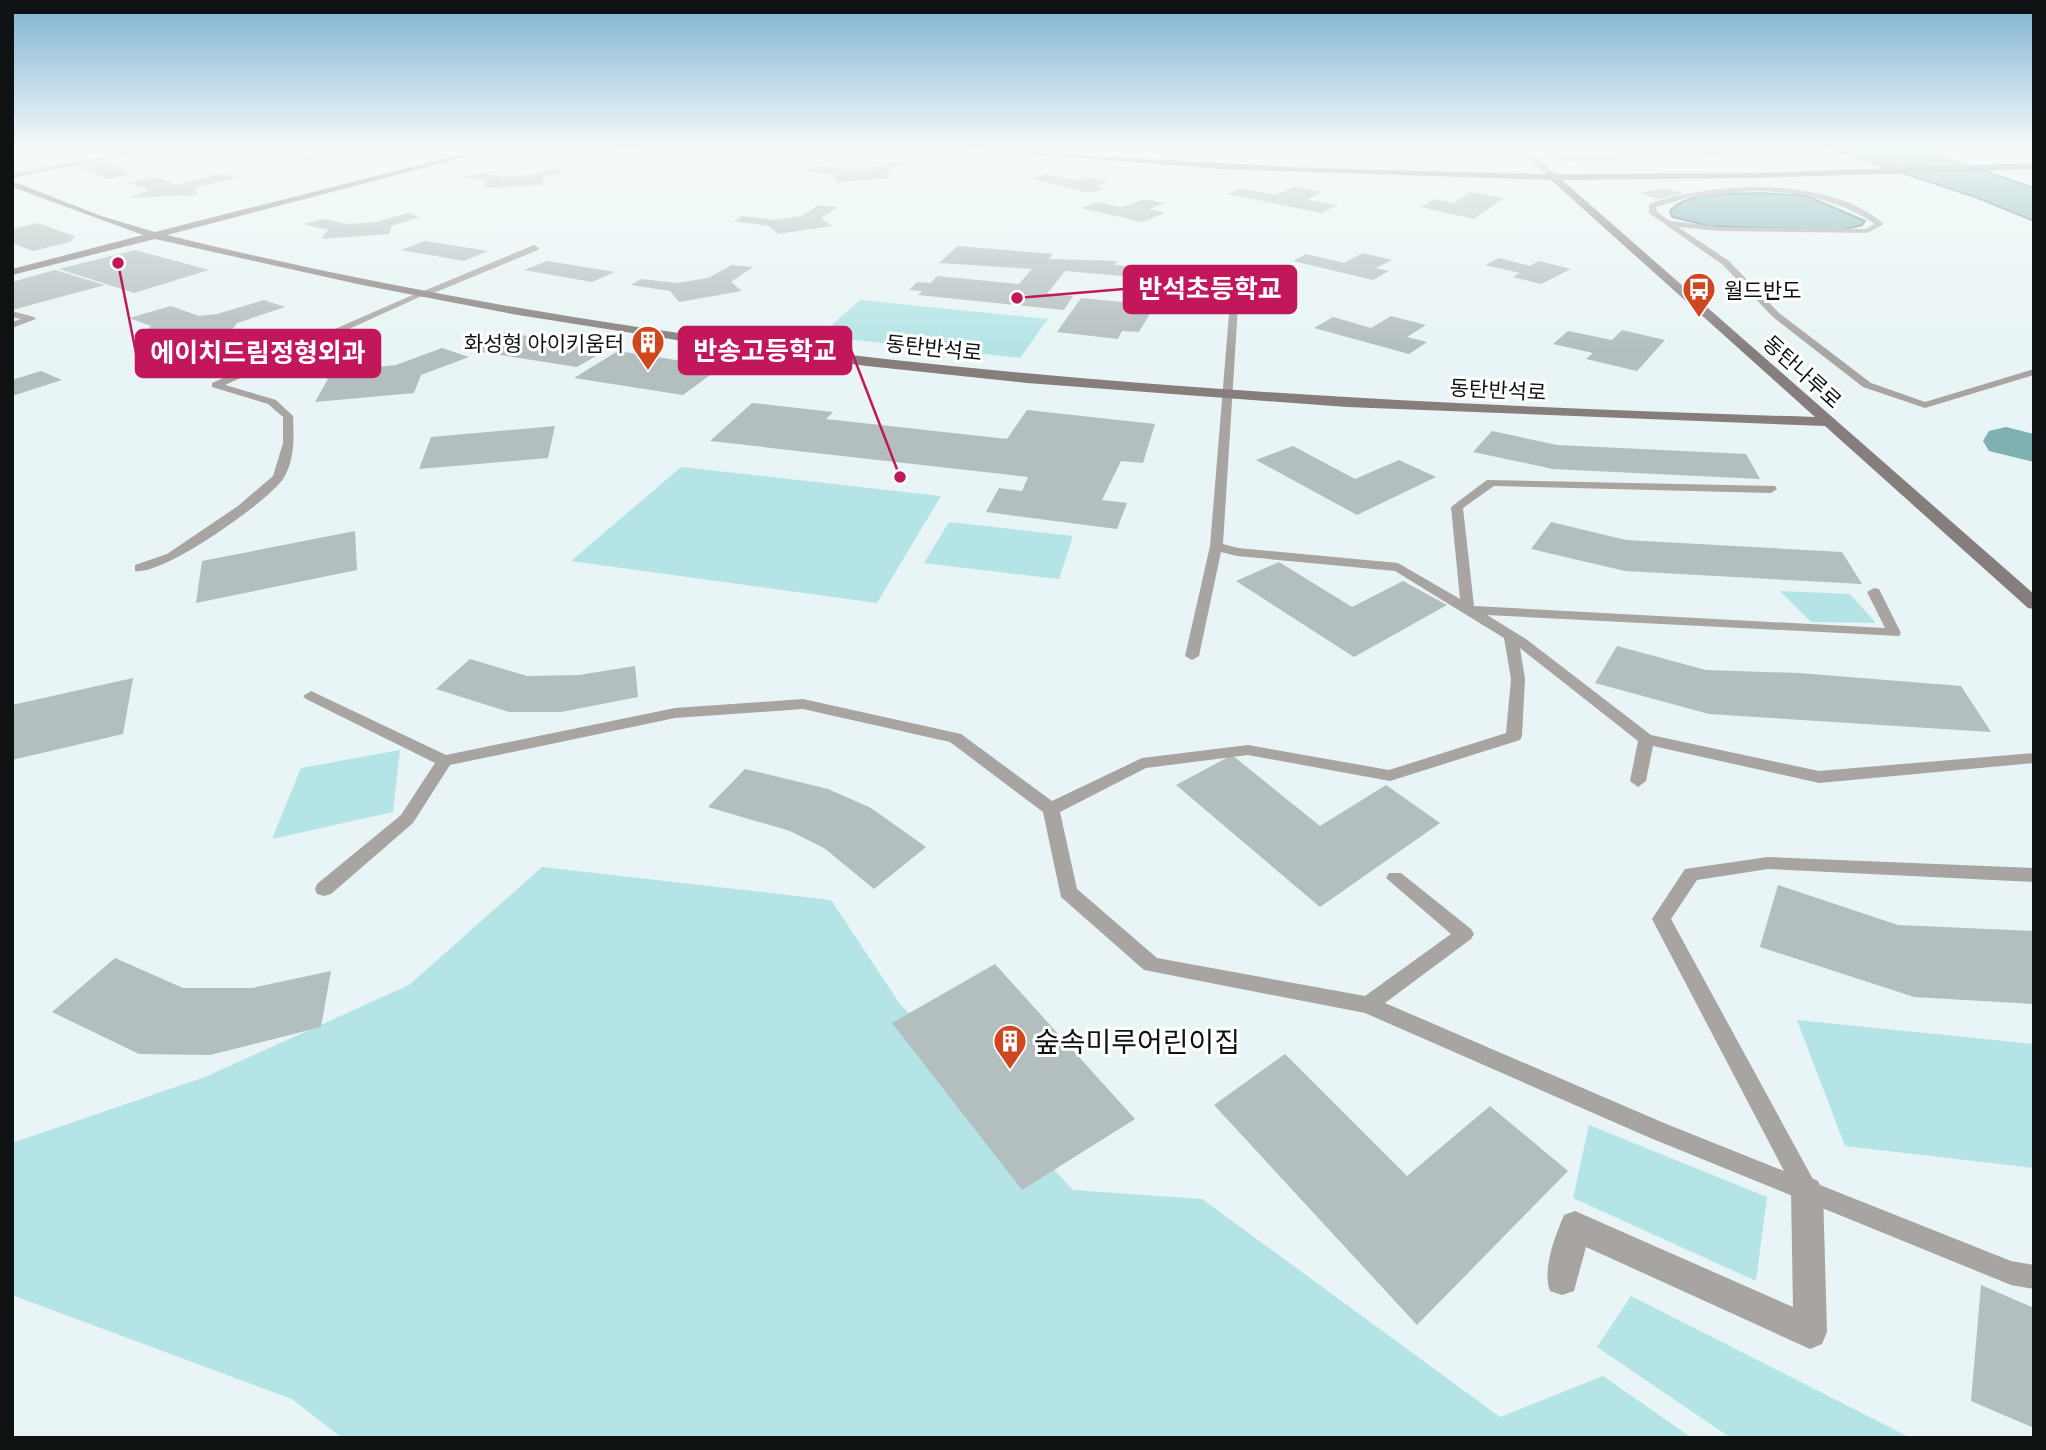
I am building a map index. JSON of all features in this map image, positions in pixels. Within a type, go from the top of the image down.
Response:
[{"type":"street","name":"동탄반석로","points":[[92,216],[155,235],[419,295],[620,329],[772,350],[1226,395],[1487,410],[1829,422]]},
{"type":"street","points":[[12,272],[231,216]]},
{"type":"street","name":"동탄나루로","points":[[1597,216],[2034,604]]},
{"type":"street","points":[[419,295],[534,248]]},
{"type":"street","points":[[1562,1279],[1575,1226],[1810,1332],[1807,1191]]},
{"type":"lane","points":[[1656,216],[1726,263],[1776,315],[1867,385],[1925,405],[2034,372]]},
{"type":"lane","points":[[1665,223],[1721,229],[1847,232],[1867,231],[1880,224],[1863,216]]},
{"type":"lane","points":[[1192,656],[1216,546],[1235,290]]},
{"type":"lane","points":[[140,568],[172,557],[242,509],[278,477],[289,443],[288,416],[272,402],[216,385],[419,295]]},
{"type":"lane","points":[[12,314],[31,319],[12,325]]},
{"type":"lane","points":[[1468,610],[1457,508],[1491,482],[1770,489]]},
{"type":"lane","points":[[1216,546],[1237,552],[1398,567],[1511,636],[1646,739],[1819,777],[2034,758]]},
{"type":"lane","points":[[1468,610],[1894,633],[1874,592]]},
{"type":"lane","points":[[1051,808],[1142,762],[1248,750],[1390,776],[1514,736],[1518,679],[1511,636]]},
{"type":"lane","points":[[311,696],[444,761],[675,713],[803,704],[955,738],[1051,808],[1068,892],[1151,965],[1368,1006],[1807,1191],[2011,1273],[2034,1277]]},
{"type":"lane","points":[[1637,781],[1646,739]]},
{"type":"lane","points":[[324,889],[407,818],[444,761]]},
{"type":"lane","points":[[1807,1191],[1661,919],[1691,874],[1768,863],[2034,875]]},
{"type":"lane","points":[[1368,1006],[1464,934],[1395,878]]},
{"type":"shaded area","points":[[1853,216],[1865,221],[1862,225],[1842,230],[1709,226],[1672,217]]},
{"type":"shaded area","points":[[2021,216],[2034,216],[2034,221]]},
{"type":"shaded area","points":[[860,300],[1048,319],[1020,358],[819,336]]},
{"type":"shaded area","points":[[681,467],[941,496],[877,603],[571,561]]},
{"type":"shaded area","points":[[949,522],[1073,536],[1059,579],[924,563]]},
{"type":"shaded area","points":[[1780,591],[1850,594],[1876,623],[1811,622]]},
{"type":"shaded area","points":[[400,750],[393,812],[272,839],[301,768]]},
{"type":"shaded area","points":[[542,867],[831,900],[900,1004],[1073,1190],[1202,1199],[1500,1417],[1603,1376],[1692,1438],[342,1438],[292,1399],[12,1295],[12,1143],[205,1077],[409,985]]},
{"type":"shaded area","points":[[1797,1020],[2034,1044],[2034,1168],[1845,1146]]},
{"type":"shaded area","points":[[1589,1125],[1767,1197],[1756,1281],[1573,1198]]},
{"type":"shaded area","points":[[1631,1296],[1911,1438],[1731,1438],[1597,1347]]},
{"type":"building","points":[[399,216],[419,217],[392,226],[389,234],[321,239],[328,230],[303,224],[324,219],[348,224],[376,222]]},
{"type":"building","points":[[742,216],[774,220],[825,216],[821,218],[832,226],[778,234],[769,226],[734,221]]},
{"type":"building","points":[[1114,216],[1158,216],[1142,222]]},
{"type":"building","points":[[1459,216],[1479,216],[1474,219]]},
{"type":"building","points":[[38,223],[75,236],[70,242],[33,251],[12,243],[12,229]]},
{"type":"building","points":[[425,241],[488,251],[464,261],[401,250]]},
{"type":"building","points":[[958,246],[1053,254],[1049,259],[1117,261],[1114,265],[1140,267],[1134,277],[1065,271],[1047,294],[1073,296],[1064,310],[918,295],[922,291],[909,290],[917,282],[931,283],[937,276],[1019,284],[1032,269],[939,263]]},
{"type":"building","points":[[135,250],[209,270],[134,293],[59,269]]},
{"type":"building","points":[[1363,253],[1392,260],[1376,268],[1389,271],[1373,280],[1293,261],[1306,254],[1344,263]]},
{"type":"building","points":[[1499,258],[1530,266],[1539,261],[1571,269],[1541,284],[1513,277],[1520,273],[1485,265]]},
{"type":"building","points":[[547,261],[615,272],[592,282],[524,270]]},
{"type":"building","points":[[732,265],[753,267],[731,282],[742,291],[679,302],[670,291],[631,285],[641,279],[677,283],[708,278]]},
{"type":"building","points":[[55,270],[105,285],[12,310],[12,282]]},
{"type":"building","points":[[1081,298],[1155,305],[1139,332],[1122,331],[1118,339],[1057,332]]},
{"type":"building","points":[[264,300],[285,307],[237,323],[226,338],[133,345],[151,326],[129,318],[171,306],[199,316],[217,314]]},
{"type":"building","points":[[1391,316],[1426,325],[1407,337],[1427,342],[1409,354],[1314,328],[1333,317],[1371,328]]},
{"type":"building","points":[[1622,330],[1665,340],[1637,371],[1586,359],[1593,353],[1553,344],[1568,331],[1612,340]]},
{"type":"building","points":[[504,332],[608,349],[577,367],[469,350]]},
{"type":"building","points":[[442,348],[469,357],[421,375],[414,393],[315,402],[328,379],[302,369],[343,355],[377,367],[396,365]]},
{"type":"building","name":"화성형 아이키움터","points":[[618,351],[721,367],[683,395],[574,378]]},
{"type":"building","points":[[41,371],[62,380],[12,396],[12,380]]},
{"type":"building","points":[[752,403],[833,412],[826,419],[1007,439],[1027,410],[1155,424],[1143,463],[1121,461],[1102,500],[1127,503],[1117,529],[986,512],[999,488],[1022,491],[1028,477],[710,441]]},
{"type":"building","points":[[555,426],[548,458],[419,469],[431,437]]},
{"type":"building","points":[[1492,431],[1557,445],[1746,454],[1760,479],[1553,469],[1473,452]]},
{"type":"building","points":[[1293,446],[1355,479],[1399,460],[1436,477],[1357,515],[1256,460]]},
{"type":"building","points":[[1551,522],[1626,540],[1842,552],[1862,584],[1625,571],[1531,549]]},
{"type":"building","points":[[355,531],[357,570],[196,603],[202,561]]},
{"type":"building","points":[[1279,562],[1352,607],[1403,581],[1447,605],[1354,657],[1236,581]]},
{"type":"building","points":[[1617,646],[1706,670],[1799,673],[1961,686],[1991,732],[1709,714],[1595,683]]},
{"type":"building","points":[[470,659],[527,676],[579,675],[635,666],[638,697],[561,712],[509,712],[436,689]]},
{"type":"building","points":[[133,678],[123,734],[12,760],[12,705]]},
{"type":"building","points":[[1232,755],[1320,826],[1386,785],[1440,823],[1320,907],[1176,785]]},
{"type":"building","points":[[745,769],[828,789],[871,808],[926,847],[874,889],[824,848],[790,831],[708,807]]},
{"type":"building","points":[[1778,885],[1898,925],[2034,931],[2034,1004],[1914,997],[1760,947]]},
{"type":"building","points":[[115,958],[183,988],[252,988],[331,971],[321,1027],[210,1055],[139,1054],[52,1012]]},
{"type":"building","name":"숲속미루어린이집","points":[[995,964],[1135,1119],[1022,1190],[892,1023]]},
{"type":"building","points":[[1285,1054],[1407,1176],[1490,1106],[1568,1171],[1417,1325],[1214,1105]]},
{"type":"building","points":[[1981,1285],[2034,1308],[2034,1428],[1971,1401]]},
{"type":"waterway","points":[[2006,441],[2034,448]]},
{"type":"place","name":"에이치드림정형외과","points":[[118,263]]},
{"type":"place","name":"반석초등학교","points":[[1017,298]]},
{"type":"place","name":"월드반도","points":[[1699,319]]},
{"type":"place","name":"화성형 아이키움터","points":[[648,372]]},
{"type":"place","name":"반송고등학교","points":[[900,477]]},
{"type":"place","name":"숲속미루어린이집","points":[[1010,1071]]}]
